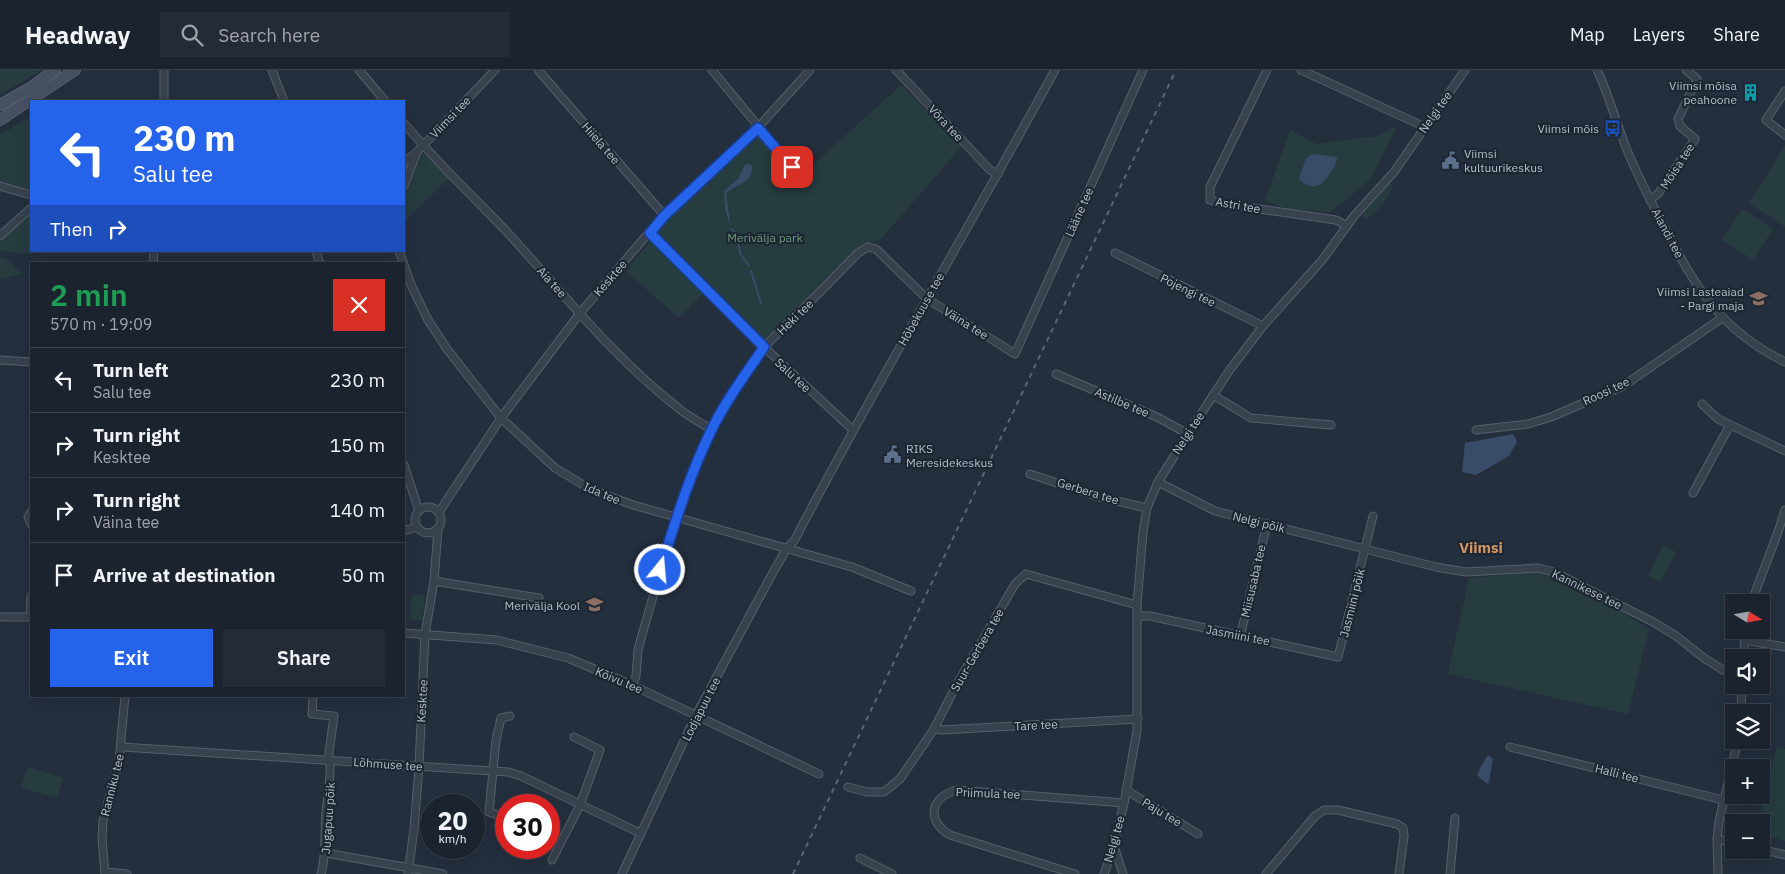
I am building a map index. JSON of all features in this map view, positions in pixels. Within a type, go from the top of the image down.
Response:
[{"type":"main road","points":[[0,105],[30,88],[55,70]]},
{"type":"main road","points":[[0,120],[75,70]]},
{"type":"street","points":[[164,70],[164,100]]},
{"type":"street","points":[[272,70],[284,100]]},
{"type":"street","points":[[359,70],[384,100]]},
{"type":"street","name":"Viimsi tee","points":[[405,161],[423,146],[495,70]]},
{"type":"street","name":"Hiiela tee","points":[[538,70],[664,216]]},
{"type":"street","points":[[712,70],[803,181]]},
{"type":"street","name":"Kesktee","points":[[439,512],[501,418],[580,313],[664,216],[758,128],[810,70]]},
{"type":"street","name":"Võra tee","points":[[896,70],[984,163],[998,174]]},
{"type":"street","name":"Hõbekuuse tee","points":[[787,548],[794,542],[853,430],[1055,70]]},
{"type":"street","name":"Lääne tee","points":[[1015,354],[1143,70]]},
{"type":"street","name":"Astri tee","points":[[1267,70],[1210,187],[1210,200],[1224,204],[1336,220],[1347,226]]},
{"type":"street","name":"Nelgi tee","points":[[1104,874],[1114,846],[1124,803],[1137,731],[1137,605],[1143,532],[1147,508],[1158,482],[1213,395],[1263,326],[1323,259],[1354,216],[1394,172],[1465,70]]},
{"type":"street","name":"Aiandi tee","points":[[1597,70],[1610,96],[1625,144],[1650,200],[1699,289],[1722,318],[1762,351],[1785,362]]},
{"type":"street","name":"Mõisa tee","points":[[1650,200],[1658,194],[1695,139],[1680,126],[1678,119],[1678,114],[1697,79],[1686,70]]},
{"type":"street","points":[[1304,71],[1424,127]]},
{"type":"street","points":[[1785,91],[1766,120],[1785,135]]},
{"type":"street","name":"Aia tee","points":[[405,124],[423,146],[507,232],[580,313],[648,384],[678,408],[712,430]]},
{"type":"street","points":[[405,183],[416,153]]},
{"type":"street","points":[[0,186],[30,195]]},
{"type":"street","points":[[0,236],[30,209]]},
{"type":"street","name":"Salu tee","points":[[650,233],[764,347],[853,430]]},
{"type":"street","name":"Heki tee","points":[[632,685],[636,676],[638,650],[676,517],[692,474],[712,430],[764,347],[858,253],[868,247],[876,249]]},
{"type":"street","name":"Väina tee","points":[[876,249],[926,298],[1015,354]]},
{"type":"street","name":"Pojengi tee","points":[[1115,253],[1263,326]]},
{"type":"street","name":"Ida tee","points":[[405,266],[412,287],[428,320],[447,350],[501,418],[555,468],[590,489],[633,505],[852,567],[911,591]]},
{"type":"street","name":"Roosi tee","points":[[1476,430],[1528,424],[1551,417],[1622,386],[1722,318]]},
{"type":"street","points":[[0,360],[30,362]]},
{"type":"street","name":"Astilbe tee","points":[[1056,374],[1157,417],[1188,434]]},
{"type":"street","points":[[1213,395],[1251,418],[1330,425]]},
{"type":"street","points":[[1702,404],[1718,419],[1785,451]]},
{"type":"street","points":[[1693,493],[1730,424]]},
{"type":"street","points":[[405,468],[419,511]]},
{"type":"street","name":"Gerbera tee","points":[[1030,474],[1099,497],[1147,508]]},
{"type":"street","name":"Nelgi põik","points":[[1158,482],[1215,512],[1365,548]]},
{"type":"street","points":[[430,507],[439,512],[442,522],[435,532],[423,532],[417,527],[415,518],[419,511],[430,507]]},
{"type":"street","points":[[1755,594],[1785,510]]},
{"type":"street","name":"Jasmiini põik","points":[[1338,657],[1373,516]]},
{"type":"street","name":"Miisusaba tee","points":[[1240,637],[1267,524]]},
{"type":"street","points":[[405,529],[417,527]]},
{"type":"street","name":"Kesktee","points":[[408,870],[419,766],[425,634],[434,581],[438,529]]},
{"type":"street","name":"Lodjapuu tee","points":[[622,874],[696,715],[787,548]]},
{"type":"street","name":"Kannikese tee","points":[[1365,548],[1436,567],[1466,572],[1538,568],[1554,572],[1655,623],[1676,636],[1704,658],[1725,670]]},
{"type":"street","name":"Suur-Gerbera tee","points":[[848,788],[867,792],[884,792],[900,780],[934,729],[957,684],[1015,584],[1026,574],[1137,605]]},
{"type":"street","points":[[434,581],[539,598]]},
{"type":"street","points":[[0,617],[30,616]]},
{"type":"street","name":"Jasmiini tee","points":[[1137,616],[1150,616],[1338,657]]},
{"type":"street","name":"Kõivu tee","points":[[405,633],[497,640],[568,658],[632,685],[819,774]]},
{"type":"street","points":[[1744,649],[1744,640],[1785,647]]},
{"type":"street","name":"Ranniku tee","points":[[105,873],[102,839],[103,821],[122,747],[125,697]]},
{"type":"street","name":"Jugapuu põik","points":[[312,697],[312,714],[334,716],[329,761],[330,782],[326,813],[326,853],[321,874]]},
{"type":"street","points":[[495,814],[489,812],[496,740],[501,718],[510,716]]},
{"type":"street","name":"Tare tee","points":[[934,729],[1138,719]]},
{"type":"street","points":[[552,860],[580,804],[600,750],[574,737]]},
{"type":"street","name":"Lõhmuse tee","points":[[122,747],[508,772],[521,776],[640,833]]},
{"type":"street","name":"Halli tee","points":[[1510,747],[1723,800]]},
{"type":"street","points":[[1718,874],[1717,839],[1723,800],[1736,749]]},
{"type":"street","name":"Priimula tee","points":[[1074,874],[950,835],[938,825],[934,812],[935,806],[943,795],[958,790],[1124,803]]},
{"type":"street","name":"Paju tee","points":[[1126,790],[1198,834]]},
{"type":"street","points":[[1266,874],[1315,816],[1324,810],[1346,812],[1397,824],[1403,828],[1404,836],[1399,874]]},
{"type":"street","points":[[1450,874],[1455,818]]},
{"type":"street","points":[[1717,839],[1725,841]]},
{"type":"street","points":[[1114,846],[1123,874]]},
{"type":"street","points":[[1770,851],[1785,855]]},
{"type":"street","points":[[326,853],[408,870],[443,874]]},
{"type":"street","points":[[860,858],[892,874]]},
{"type":"street","points":[[105,873],[127,874]]},
{"type":"green space","points":[[0,70],[42,70],[0,95]]},
{"type":"green space","name":"Merivälja park","points":[[901,85],[962,146],[881,239],[862,246],[766,343],[656,232],[765,128],[803,174]]},
{"type":"green space","points":[[30,117],[30,191],[0,182],[0,135]]},
{"type":"green space","points":[[1397,126],[1370,180],[1330,212],[1287,210],[1265,201],[1290,130],[1316,144],[1378,136]]},
{"type":"green space","points":[[1785,146],[1785,227],[1749,203]]},
{"type":"green space","points":[[424,153],[449,178],[405,221],[405,166]]},
{"type":"green space","points":[[1389,184],[1393,188],[1384,202],[1373,215],[1364,219],[1362,216],[1364,210]]},
{"type":"green space","points":[[1742,209],[1773,229],[1753,260],[1722,240]]},
{"type":"green space","points":[[30,212],[30,254],[0,251],[0,240]]},
{"type":"green space","points":[[653,238],[706,290],[679,318],[626,271]]},
{"type":"green space","points":[[0,258],[6,259],[23,274],[0,279]]},
{"type":"green space","points":[[1663,545],[1676,552],[1660,582],[1648,576]]},
{"type":"green space","points":[[1542,572],[1611,605],[1649,629],[1628,714],[1448,674],[1469,578]]},
{"type":"green space","points":[[412,594],[425,596],[422,621],[409,619]]},
{"type":"green space","points":[[1777,747],[1785,749],[1785,841],[1770,837],[1770,814],[1760,814],[1763,804],[1770,804],[1770,775]]},
{"type":"green space","points":[[27,767],[63,778],[57,798],[21,788]]},
{"type":"water","points":[[1313,154],[1337,157],[1328,177],[1321,184],[1313,187],[1299,179],[1306,158]]},
{"type":"water","points":[[745,165],[752,165],[750,176],[726,193],[731,229],[725,209],[724,191],[738,179]]},
{"type":"water","points":[[1513,434],[1517,442],[1509,456],[1476,475],[1462,472],[1465,443]]},
{"type":"water","points":[[1488,755],[1493,759],[1487,784],[1477,775]]},
{"type":"waterway","points":[[731,229],[737,233]]},
{"type":"waterway","points":[[737,235],[740,253],[749,266]]},
{"type":"waterway","points":[[751,271],[761,303]]},
{"type":"railway","points":[[793,874],[1176,70]]},
{"type":"place","name":"Viimsi mõisa peahoone","points":[[1751,92]]},
{"type":"place","name":"Viimsi mõis","points":[[1613,128]]},
{"type":"place","name":"Viimsi kultuurikeskus","points":[[1450,160]]},
{"type":"place","name":"Viimsi Lasteaiad - Pargi maja","points":[[1758,298]]},
{"type":"place","name":"RIKS Meresidekeskus","points":[[892,455]]},
{"type":"place","name":"Merivälja Kool","points":[[594,605]]},
{"type":"district","name":"Viimsi","points":[[1481,547]]},
{"type":"route","points":[[660,570],[676,517],[692,474],[712,430],[764,347],[650,233],[664,216],[758,128],[792,167]]}]
